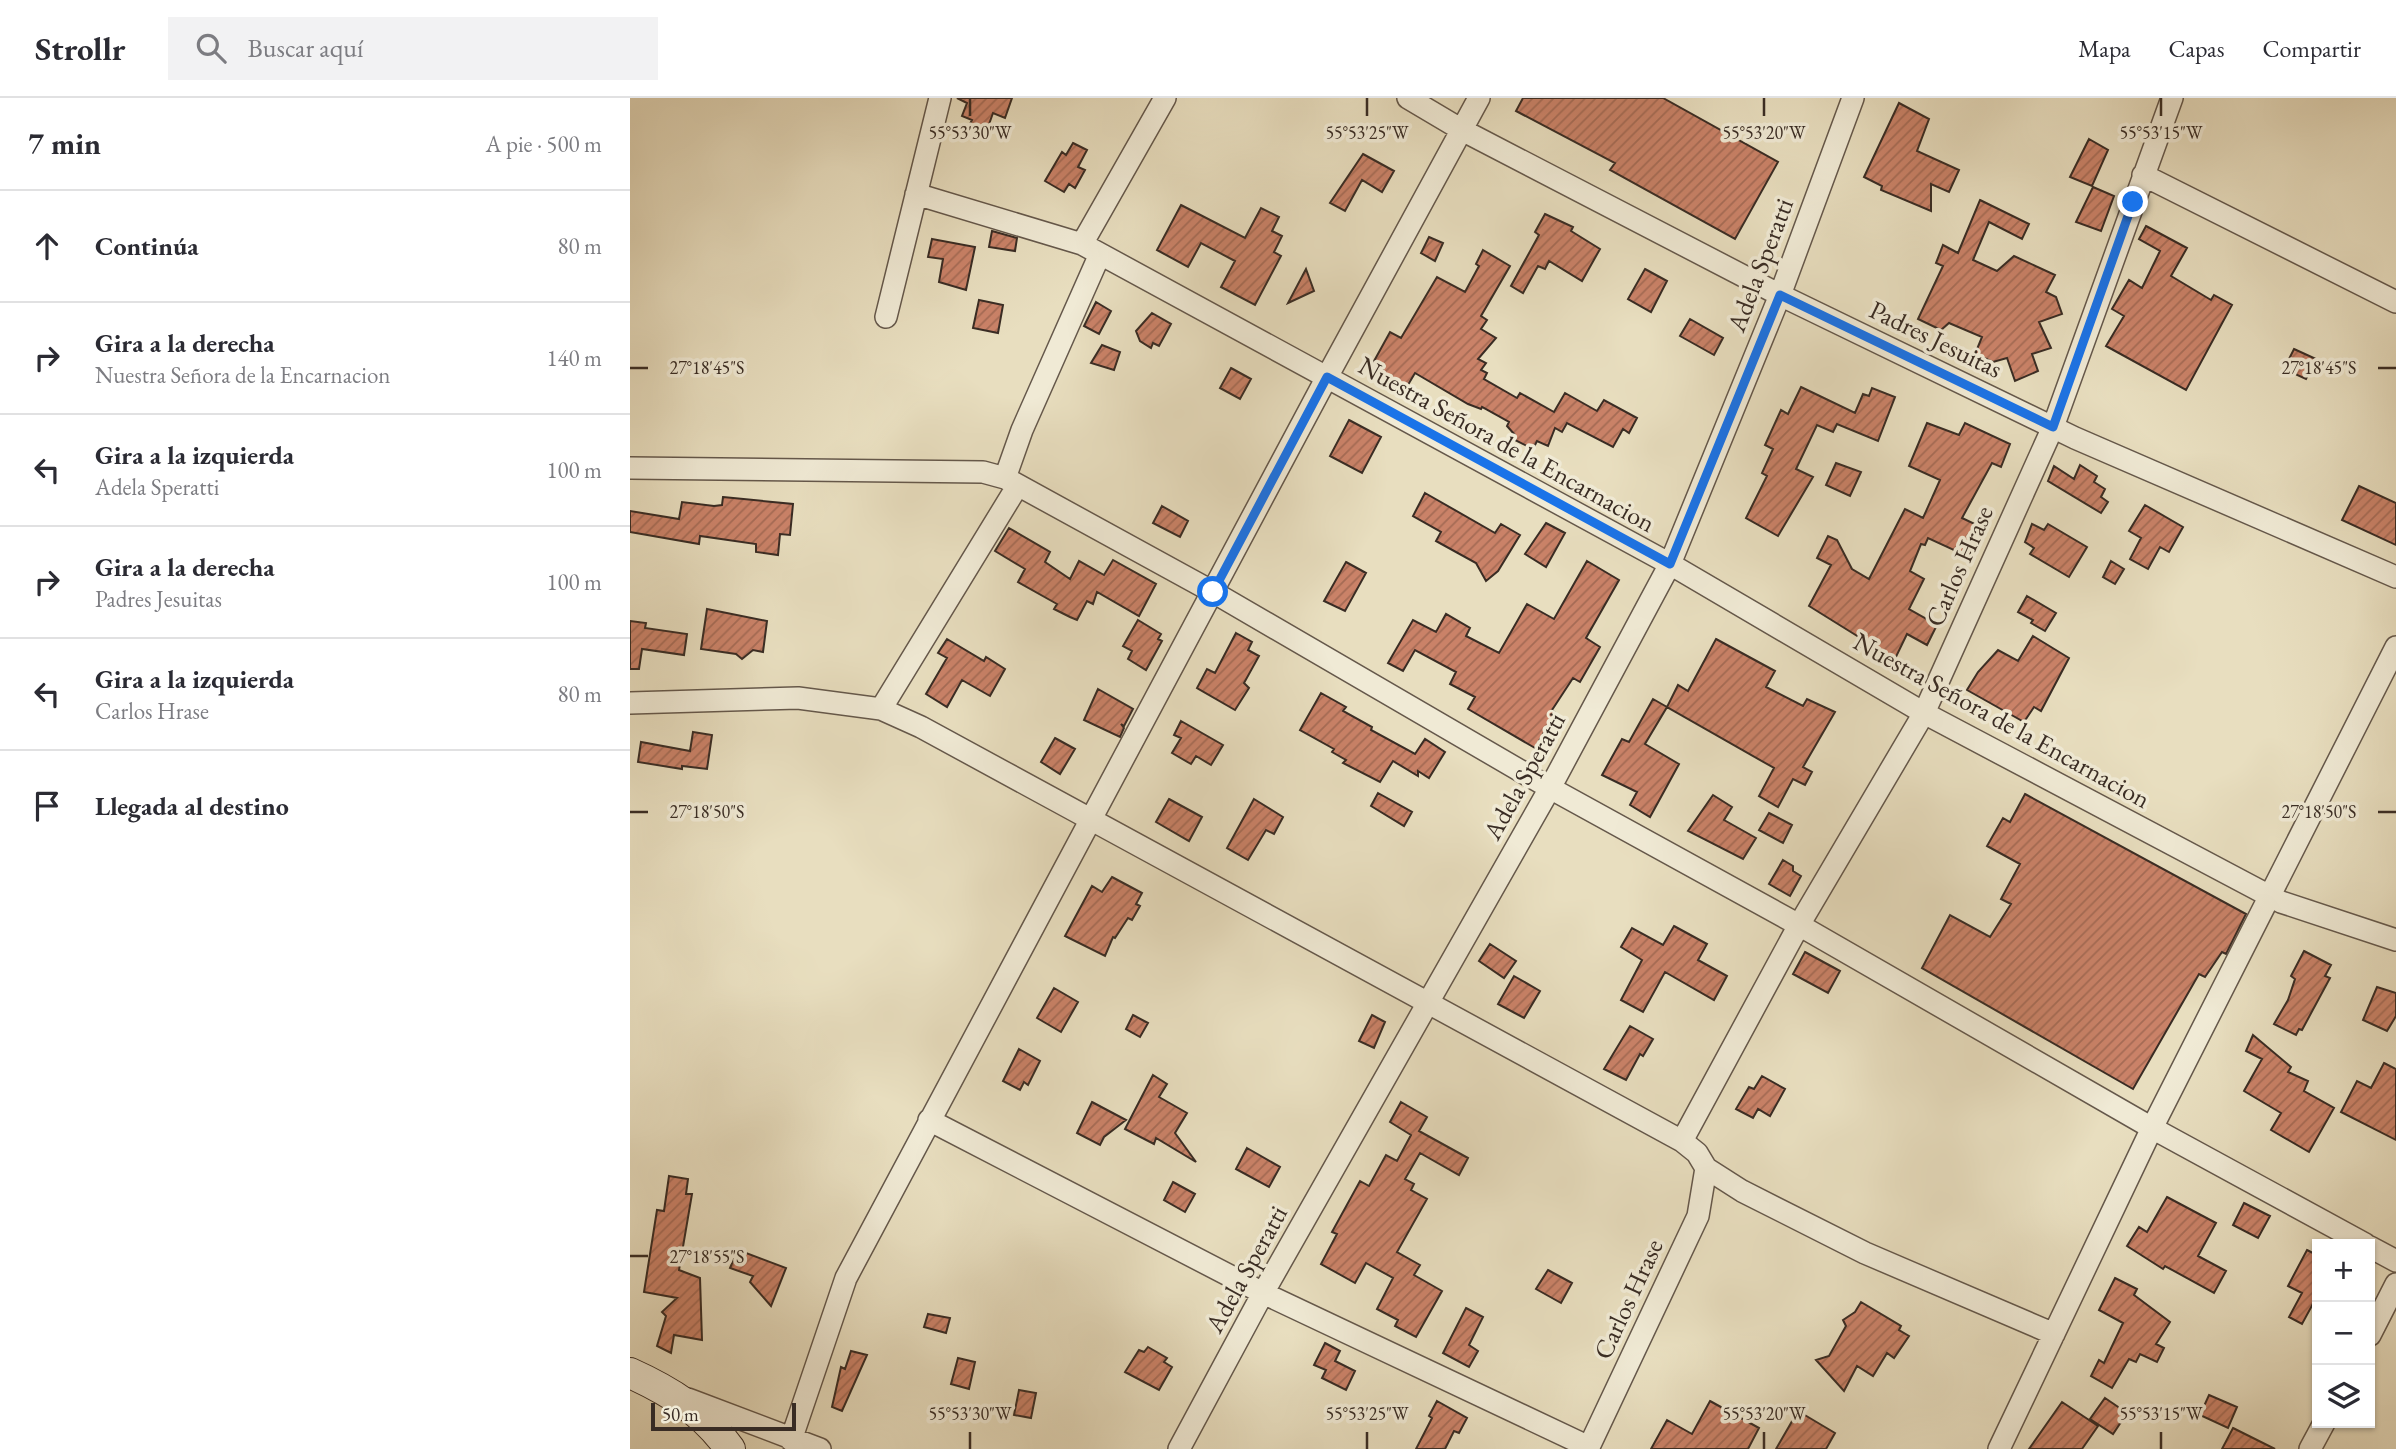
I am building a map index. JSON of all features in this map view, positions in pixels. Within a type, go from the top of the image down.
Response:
[{"type":"main road","points":[[630,1373],[670,1392],[699,1413],[719,1445]]},
{"type":"street","points":[[886,317],[940,98]]},
{"type":"street","points":[[881,709],[1011,481],[1022,430],[1091,249],[1165,98]]},
{"type":"street","name":"Padres Jesuitas","points":[[1408,98],[1462,131],[1780,295],[2053,427],[2396,578]]},
{"type":"street","points":[[791,1440],[846,1278],[1479,98]]},
{"type":"street","name":"Adela Speratti","points":[[1180,1449],[1263,1293],[1431,1002],[1550,788],[1670,564],[1780,295],[1853,98]]},
{"type":"street","name":"Carlos Hrase","points":[[1682,1141],[1799,925],[1924,713],[2053,427],[2172,98]]},
{"type":"street","points":[[2143,175],[2396,303]]},
{"type":"street","name":"Nuestra Señora de la Encarnacion","points":[[916,194],[1091,249],[1670,564],[1924,713],[2268,895],[2396,940]]},
{"type":"street","points":[[630,468],[983,472],[1011,481],[1213,592],[1550,788],[1799,925],[2152,1128],[2356,1239]]},
{"type":"street","points":[[1999,1449],[2152,1128],[2396,647]]},
{"type":"street","points":[[630,704],[798,698],[881,709],[921,727],[1091,822],[1431,1002],[1682,1141],[1697,1153],[1706,1168],[1742,1191],[1865,1253],[2054,1334]]},
{"type":"street","points":[[929,1119],[1263,1293],[1589,1448]]},
{"type":"street","name":"Carlos Hrase","points":[[1589,1448],[1698,1216],[1706,1168]]},
{"type":"street","points":[[2375,1250],[2396,1261]]},
{"type":"street","points":[[2375,1325],[2396,1284]]},
{"type":"street","points":[[670,1392],[820,1449]]},
{"type":"street","points":[[2310,1449],[2321,1428]]},
{"type":"building","points":[[957,98],[1012,98],[1005,118],[993,113],[987,130],[970,124],[972,120],[962,116],[967,103]]},
{"type":"building","points":[[1523,98],[1663,98],[1778,162],[1735,239],[1610,170],[1615,163],[1516,111]]},
{"type":"building","points":[[1899,103],[1929,119],[1917,151],[1959,170],[1949,192],[1931,184],[1931,211],[1881,190],[1882,186],[1864,177]]},
{"type":"building","points":[[2089,139],[2108,150],[2092,186],[2070,177]]},
{"type":"building","points":[[1073,143],[1087,150],[1078,167],[1085,170],[1075,188],[1069,184],[1064,192],[1045,181],[1062,152],[1066,155]]},
{"type":"building","points":[[1363,154],[1394,171],[1382,192],[1362,180],[1345,211],[1330,203]]},
{"type":"building","points":[[2093,187],[2114,196],[2101,231],[2076,222]]},
{"type":"building","points":[[1980,200],[2029,224],[2022,239],[1989,222],[1973,260],[1997,271],[2014,256],[2055,275],[2046,292],[2056,297],[2062,314],[2039,322],[2051,348],[2032,354],[2038,371],[2015,381],[2007,358],[1993,362],[1975,354],[1982,337],[1949,323],[1941,330],[1918,319],[1943,266],[1936,263],[1943,245],[1958,253]]},
{"type":"building","points":[[1181,205],[1245,238],[1261,208],[1279,217],[1272,231],[1282,236],[1274,252],[1281,256],[1255,305],[1221,287],[1235,261],[1201,243],[1188,267],[1157,250]]},
{"type":"building","points":[[1545,214],[1573,227],[1571,231],[1600,249],[1582,281],[1549,261],[1545,269],[1538,266],[1523,293],[1511,286],[1539,235],[1535,232]]},
{"type":"building","points":[[2146,226],[2187,248],[2171,276],[2211,300],[2214,295],[2232,305],[2186,390],[2106,346],[2124,316],[2112,309],[2129,280],[2142,288],[2160,251],[2139,239]]},
{"type":"building","points":[[992,231],[1017,238],[1015,251],[989,247]]},
{"type":"building","points":[[1429,237],[1443,243],[1435,261],[1421,253]]},
{"type":"building","points":[[932,239],[975,247],[966,290],[939,282],[943,259],[928,257]]},
{"type":"building","points":[[1483,250],[1510,266],[1481,316],[1487,320],[1481,329],[1496,338],[1478,359],[1486,363],[1481,370],[1487,373],[1484,379],[1517,398],[1520,393],[1554,412],[1565,393],[1597,411],[1604,400],[1637,418],[1629,433],[1623,429],[1613,447],[1567,423],[1562,432],[1555,428],[1548,446],[1537,441],[1533,449],[1513,439],[1515,435],[1507,426],[1509,422],[1482,407],[1481,409],[1468,404],[1415,373],[1405,390],[1379,375],[1383,369],[1373,363],[1390,332],[1401,338],[1437,277],[1465,292],[1479,266],[1476,264]]},
{"type":"building","points":[[1306,269],[1314,291],[1288,303]]},
{"type":"building","points":[[1645,269],[1667,281],[1651,312],[1628,299]]},
{"type":"building","points":[[979,300],[1003,305],[998,333],[973,328]]},
{"type":"building","points":[[1096,302],[1111,311],[1099,334],[1084,326]]},
{"type":"building","points":[[1152,313],[1171,324],[1159,346],[1153,343],[1151,348],[1140,341],[1136,331]]},
{"type":"building","points":[[1690,319],[1723,338],[1714,355],[1680,336]]},
{"type":"building","points":[[1102,345],[1120,352],[1114,370],[1091,363]]},
{"type":"building","points":[[2294,349],[2316,359],[2306,379],[2284,369]]},
{"type":"building","points":[[1231,368],[1251,379],[1240,399],[1220,388]]},
{"type":"building","points":[[1801,387],[1855,413],[1863,394],[1869,396],[1872,388],[1895,397],[1878,441],[1837,424],[1833,432],[1817,425],[1796,469],[1813,477],[1778,536],[1746,518],[1767,476],[1762,473],[1773,449],[1765,445],[1781,410],[1788,414]]},
{"type":"building","points":[[1349,420],[1381,437],[1362,473],[1330,456]]},
{"type":"building","points":[[1927,423],[1959,435],[1965,423],[2010,444],[2001,467],[1992,463],[1962,518],[1981,527],[1969,557],[1928,538],[1925,545],[1921,544],[1910,571],[1924,579],[1909,609],[1937,625],[1927,645],[1907,634],[1893,663],[1857,646],[1862,639],[1809,606],[1831,565],[1817,558],[1828,536],[1837,540],[1852,569],[1869,579],[1905,509],[1923,518],[1940,480],[1909,466]]},
{"type":"building","points":[[1836,463],[1861,472],[1850,496],[1826,485]]},
{"type":"building","points":[[2080,465],[2097,476],[2094,482],[2105,489],[2101,497],[2108,502],[2101,513],[2048,481],[2054,466],[2074,479]]},
{"type":"building","points":[[2359,486],[2396,503],[2396,545],[2342,520]]},
{"type":"building","points":[[1425,493],[1495,533],[1501,524],[1520,535],[1498,571],[1486,581],[1476,563],[1436,541],[1441,532],[1413,516]]},
{"type":"building","points":[[723,497],[793,504],[790,535],[780,534],[778,555],[756,552],[756,544],[700,536],[699,544],[630,532],[630,511],[679,519],[682,502],[714,506],[722,505]]},
{"type":"building","points":[[2145,505],[2183,527],[2169,552],[2160,547],[2148,569],[2130,559],[2141,538],[2129,531]]},
{"type":"building","points":[[1162,506],[1188,521],[1180,537],[1153,523]]},
{"type":"building","points":[[1546,523],[1565,533],[1546,567],[1525,554]]},
{"type":"building","points":[[2032,524],[2044,530],[2048,524],[2087,547],[2069,577],[2030,554],[2034,548],[2025,542]]},
{"type":"building","points":[[1009,528],[1050,552],[1045,562],[1070,579],[1079,561],[1104,575],[1113,560],[1156,584],[1139,616],[1097,592],[1093,604],[1087,601],[1077,620],[1054,609],[1057,604],[1018,582],[1025,569],[995,551]]},
{"type":"building","points":[[1587,561],[1619,580],[1586,638],[1600,647],[1580,682],[1573,678],[1552,710],[1555,713],[1535,748],[1468,709],[1475,697],[1450,684],[1456,672],[1415,650],[1403,671],[1388,663],[1413,620],[1436,632],[1446,614],[1470,628],[1466,636],[1499,653],[1527,604],[1554,619]]},
{"type":"building","points":[[2111,561],[2124,569],[2115,584],[2103,577]]},
{"type":"building","points":[[1346,562],[1366,573],[1345,611],[1324,601]]},
{"type":"building","points":[[2027,596],[2056,613],[2045,631],[2018,612]]},
{"type":"building","points":[[707,609],[767,621],[763,652],[753,650],[742,659],[736,654],[701,649]]},
{"type":"building","points":[[1138,620],[1161,634],[1158,639],[1162,641],[1146,670],[1128,659],[1132,651],[1123,646]]},
{"type":"building","points":[[630,621],[646,623],[645,628],[687,634],[684,655],[642,649],[639,669],[630,669]]},
{"type":"building","points":[[1236,633],[1252,642],[1248,650],[1259,656],[1244,683],[1249,688],[1235,710],[1197,688],[1207,669],[1215,673]]},
{"type":"building","points":[[2033,636],[2069,658],[2041,711],[2034,707],[2024,722],[1967,690],[1978,672],[1998,650],[2018,661]]},
{"type":"building","points":[[947,639],[984,661],[986,657],[1005,669],[990,696],[962,680],[947,707],[926,694],[947,658],[938,653]]},
{"type":"building","points":[[1716,639],[1775,671],[1766,687],[1803,706],[1807,699],[1835,712],[1803,767],[1812,772],[1805,785],[1793,779],[1778,807],[1759,796],[1774,768],[1667,707],[1678,685],[1688,691]]},
{"type":"building","points":[[1098,689],[1133,709],[1124,726],[1121,724],[1124,728],[1120,737],[1084,720]]},
{"type":"building","points":[[1321,693],[1346,707],[1343,711],[1372,727],[1371,730],[1415,754],[1425,739],[1445,752],[1429,778],[1418,771],[1418,776],[1393,761],[1380,782],[1343,763],[1346,760],[1332,752],[1334,749],[1300,730]]},
{"type":"building","points":[[1653,699],[1667,707],[1645,744],[1679,764],[1650,817],[1630,805],[1637,792],[1602,775],[1622,739],[1629,742]]},
{"type":"building","points":[[1181,721],[1223,745],[1211,765],[1196,756],[1191,764],[1172,753],[1181,738],[1174,735]]},
{"type":"building","points":[[693,732],[712,735],[707,769],[682,766],[682,769],[638,762],[641,742],[690,751]]},
{"type":"building","points":[[1055,738],[1075,749],[1060,774],[1041,762]]},
{"type":"building","points":[[1378,793],[1412,812],[1404,826],[1371,806]]},
{"type":"building","points":[[2025,794],[2246,914],[2226,954],[2222,952],[2205,977],[2199,974],[2133,1089],[1922,968],[1950,915],[1990,937],[2011,904],[2001,899],[2020,864],[1987,846],[2003,818],[2010,822]]},
{"type":"building","points":[[1713,795],[1732,807],[1724,820],[1756,838],[1743,859],[1688,831]]},
{"type":"building","points":[[1169,799],[1202,817],[1189,841],[1156,822]]},
{"type":"building","points":[[1254,799],[1283,817],[1274,834],[1266,830],[1248,860],[1227,848]]},
{"type":"building","points":[[1769,813],[1792,825],[1783,843],[1759,830]]},
{"type":"building","points":[[1783,860],[1793,866],[1793,871],[1801,876],[1790,896],[1769,884]]},
{"type":"building","points":[[1112,877],[1142,893],[1136,904],[1140,906],[1132,920],[1128,918],[1115,938],[1113,937],[1105,956],[1065,936],[1092,886],[1102,892]]},
{"type":"building","points":[[1674,926],[1707,944],[1698,960],[1727,976],[1714,1000],[1665,972],[1643,1012],[1621,1000],[1642,960],[1621,947],[1632,928],[1663,945]]},
{"type":"building","points":[[1490,944],[1516,961],[1504,978],[1479,961]]},
{"type":"building","points":[[2304,951],[2331,965],[2325,976],[2330,978],[2302,1030],[2299,1029],[2296,1035],[2274,1024],[2288,1000],[2295,979],[2291,976]]},
{"type":"building","points":[[1805,952],[1840,971],[1828,993],[1793,974]]},
{"type":"building","points":[[1514,976],[1540,991],[1524,1018],[1498,1004]]},
{"type":"building","points":[[2377,987],[2396,993],[2396,1016],[2387,1031],[2363,1020]]},
{"type":"building","points":[[1054,988],[1078,1002],[1061,1032],[1037,1018]]},
{"type":"building","points":[[1133,1015],[1148,1023],[1140,1037],[1126,1029]]},
{"type":"building","points":[[1372,1015],[1385,1022],[1374,1048],[1359,1041]]},
{"type":"building","points":[[1630,1026],[1653,1039],[1643,1056],[1640,1054],[1626,1080],[1604,1069]]},
{"type":"building","points":[[2253,1035],[2291,1067],[2288,1072],[2308,1081],[2304,1091],[2334,1108],[2309,1152],[2271,1130],[2281,1113],[2244,1091],[2262,1059],[2246,1051]]},
{"type":"building","points":[[1019,1049],[1040,1061],[1028,1085],[1024,1082],[1020,1090],[1003,1081]]},
{"type":"building","points":[[2384,1063],[2396,1069],[2396,1140],[2341,1112],[2357,1081],[2371,1088]]},
{"type":"building","points":[[1153,1075],[1167,1084],[1159,1097],[1187,1113],[1175,1133],[1196,1162],[1156,1138],[1154,1144],[1125,1129]]},
{"type":"building","points":[[1762,1076],[1785,1089],[1770,1116],[1758,1109],[1753,1118],[1736,1109],[1749,1087],[1754,1089]]},
{"type":"building","points":[[1092,1102],[1126,1120],[1104,1137],[1100,1145],[1077,1133]]},
{"type":"building","points":[[1401,1102],[1427,1117],[1419,1131],[1468,1158],[1459,1175],[1420,1153],[1405,1179],[1414,1184],[1411,1190],[1427,1199],[1397,1252],[1420,1265],[1414,1275],[1442,1291],[1416,1337],[1395,1326],[1398,1320],[1377,1309],[1393,1278],[1366,1263],[1355,1283],[1321,1264],[1337,1234],[1332,1232],[1360,1181],[1369,1186],[1386,1155],[1397,1161],[1411,1135],[1390,1122]]},
{"type":"building","points":[[1247,1148],[1280,1167],[1269,1187],[1236,1169]]},
{"type":"building","points":[[669,1176],[688,1179],[686,1194],[692,1194],[679,1270],[700,1278],[702,1340],[674,1335],[671,1353],[657,1346],[666,1316],[662,1312],[677,1298],[644,1292],[657,1210],[664,1211]]},
{"type":"building","points":[[1173,1182],[1195,1194],[1185,1212],[1164,1200]]},
{"type":"building","points":[[2167,1197],[2216,1223],[2198,1256],[2226,1271],[2214,1293],[2165,1266],[2163,1269],[2127,1246],[2139,1227],[2147,1232]]},
{"type":"building","points":[[2244,1203],[2270,1216],[2258,1238],[2233,1225]]},
{"type":"building","points":[[738,1250],[786,1268],[771,1306],[750,1282],[753,1276],[730,1268]]},
{"type":"building","points":[[2307,1250],[2312,1252],[2312,1306],[2302,1324],[2289,1317],[2302,1293],[2288,1286]]},
{"type":"building","points":[[1548,1270],[1572,1283],[1561,1303],[1536,1289]]},
{"type":"building","points":[[2115,1278],[2137,1289],[2134,1295],[2170,1322],[2156,1344],[2164,1348],[2157,1362],[2140,1354],[2136,1362],[2129,1359],[2112,1388],[2091,1376],[2099,1360],[2104,1363],[2123,1323],[2099,1310]]},
{"type":"building","points":[[1861,1302],[1901,1326],[1899,1330],[1909,1336],[1894,1358],[1887,1353],[1873,1376],[1857,1366],[1844,1391],[1816,1360],[1829,1356],[1846,1326],[1843,1320],[1855,1312]]},
{"type":"building","points":[[1466,1308],[1483,1317],[1469,1345],[1478,1351],[1469,1367],[1443,1353]]},
{"type":"building","points":[[928,1314],[950,1318],[946,1333],[924,1327]]},
{"type":"building","points":[[1325,1343],[1340,1351],[1335,1361],[1355,1371],[1346,1390],[1322,1378],[1326,1370],[1314,1365]]},
{"type":"building","points":[[1148,1347],[1167,1358],[1164,1362],[1172,1367],[1159,1390],[1125,1372],[1139,1350],[1144,1352]]},
{"type":"building","points":[[851,1351],[867,1355],[842,1411],[832,1407],[841,1367],[845,1369]]},
{"type":"building","points":[[958,1358],[975,1362],[969,1389],[951,1384]]},
{"type":"building","points":[[1019,1390],[1036,1393],[1031,1418],[1014,1415]]},
{"type":"building","points":[[2209,1395],[2237,1407],[2228,1428],[2200,1415]]},
{"type":"building","points":[[2105,1398],[2127,1413],[2113,1434],[2090,1419]]},
{"type":"building","points":[[1437,1401],[1467,1418],[1459,1433],[1454,1431],[1445,1449],[1416,1449],[1432,1418],[1429,1416]]},
{"type":"building","points":[[1710,1401],[1759,1428],[1748,1449],[1651,1449],[1667,1420],[1692,1434]]},
{"type":"building","points":[[2062,1402],[2098,1426],[2082,1449],[2029,1449]]},
{"type":"building","points":[[1798,1411],[1835,1433],[1826,1449],[1776,1449]]},
{"type":"building","points":[[2233,1428],[2275,1449],[2222,1449]]},
{"type":"route","points":[[1213,592],[1327,377],[1670,564],[1780,295],[2053,427],[2133,202]]}]
